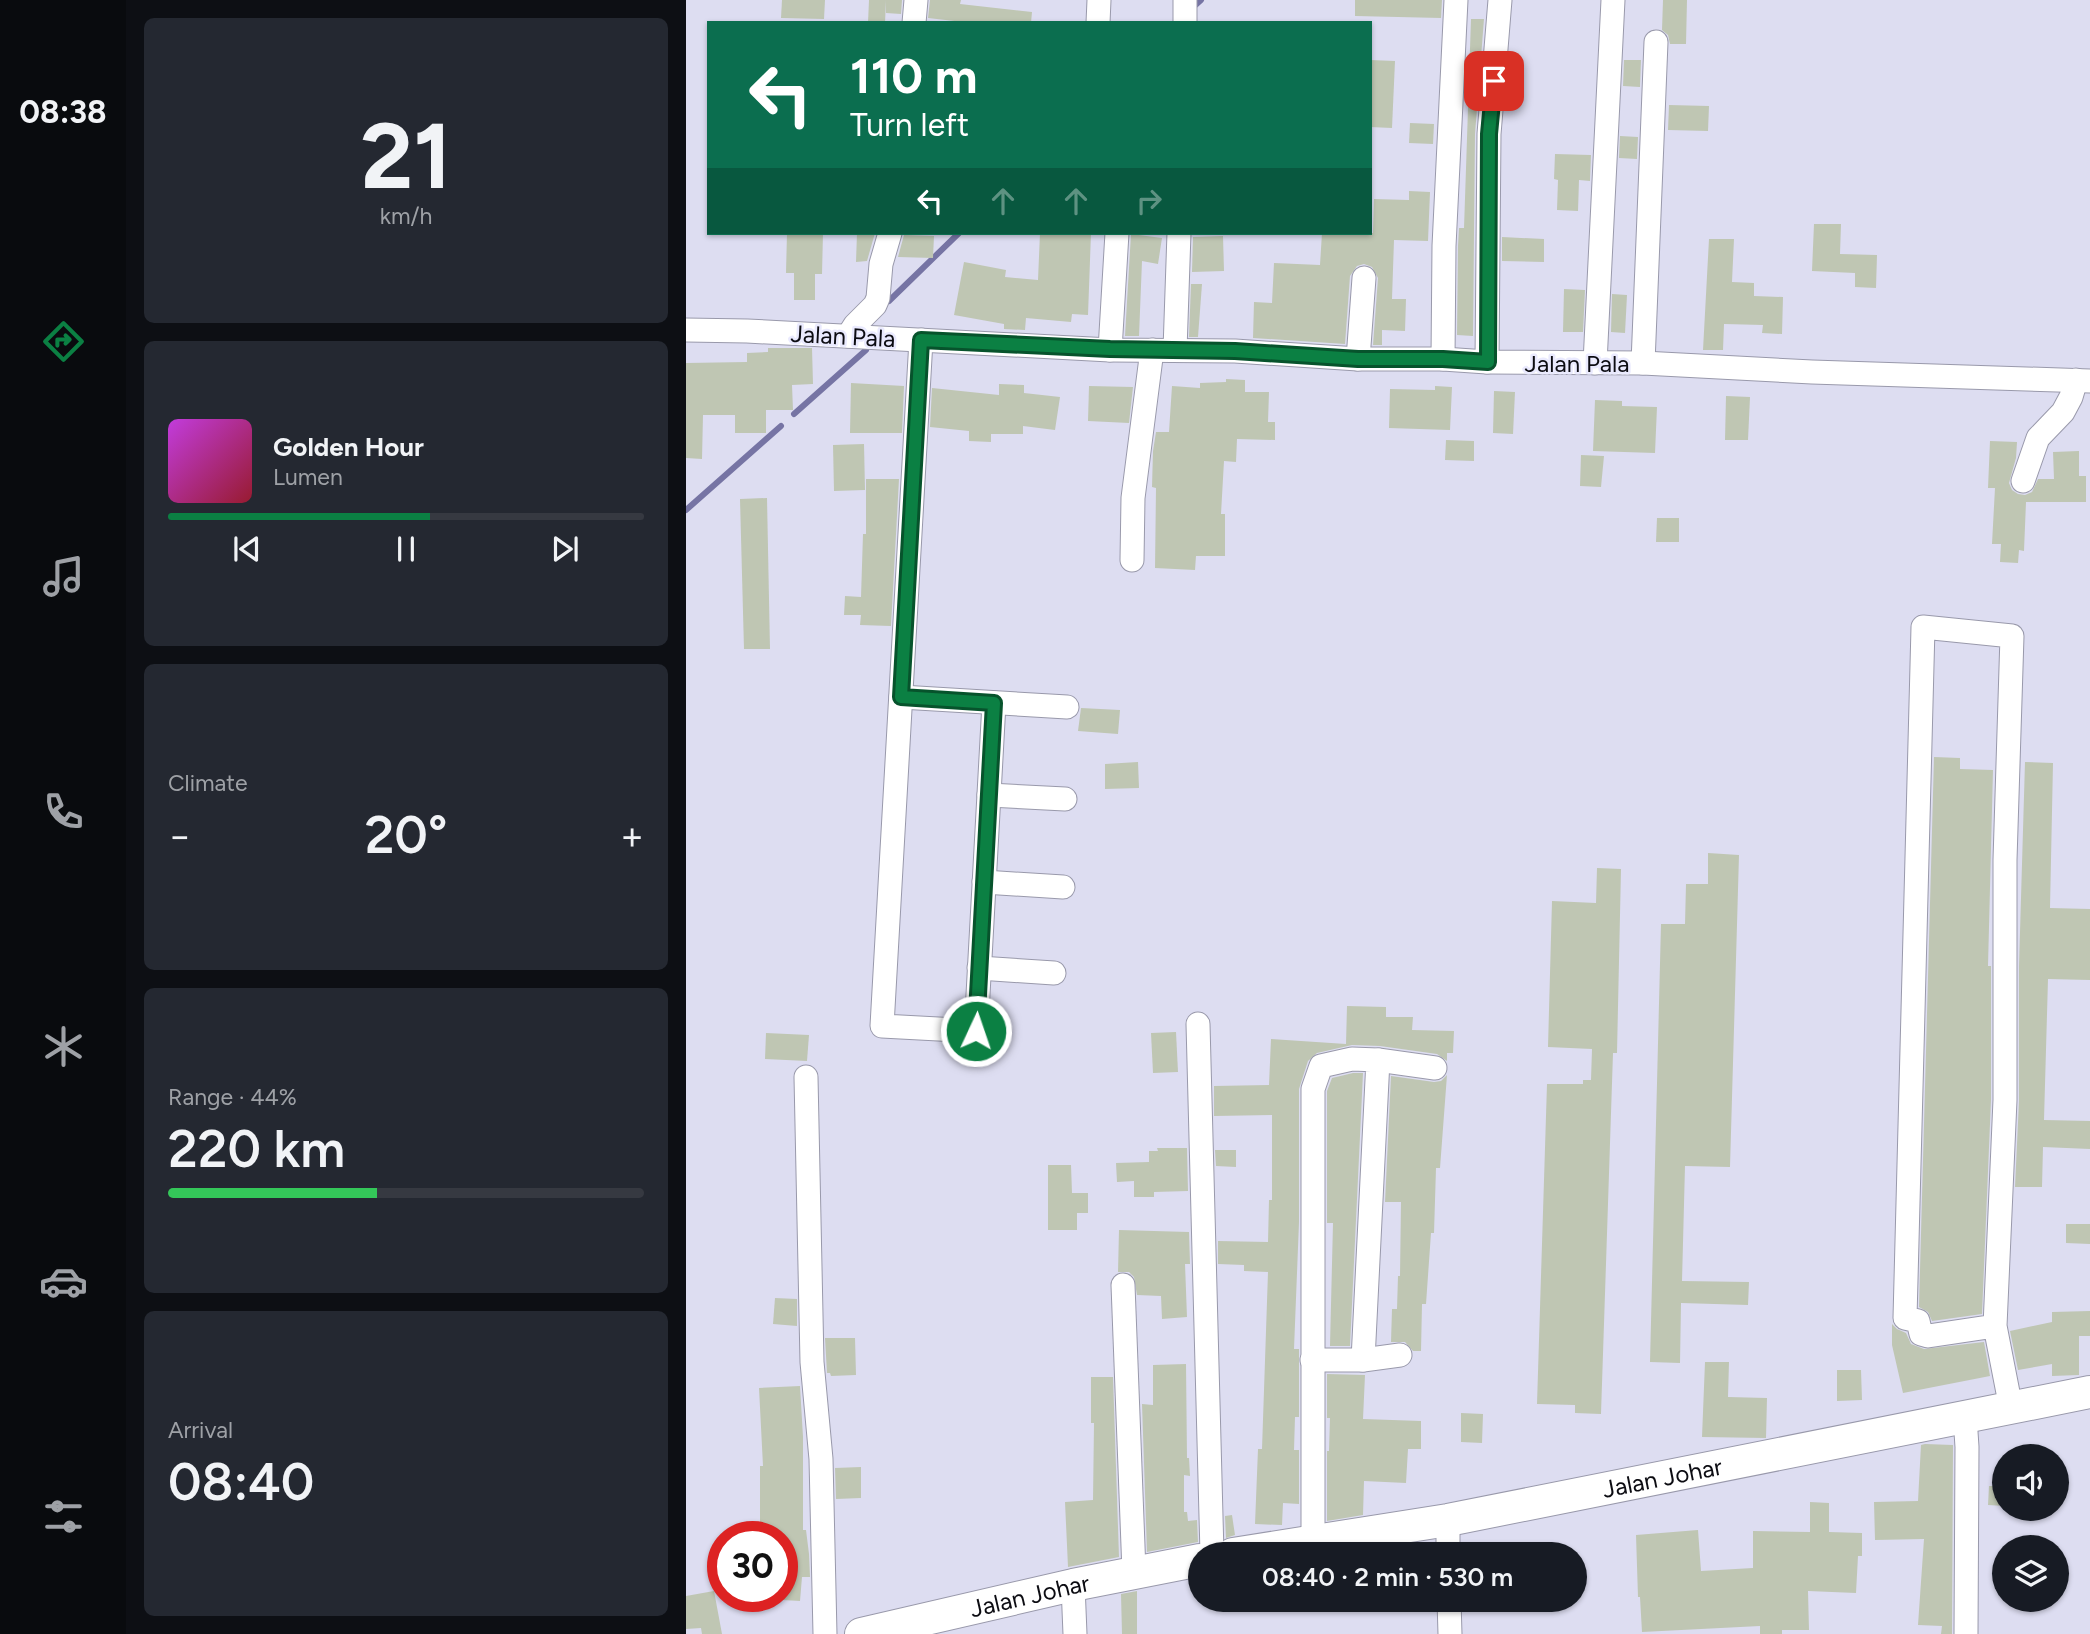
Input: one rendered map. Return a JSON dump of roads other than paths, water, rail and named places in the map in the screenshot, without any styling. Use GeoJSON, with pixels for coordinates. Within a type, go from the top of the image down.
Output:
{"type":"FeatureCollection","features":[{"type":"Feature","properties":{"kind":"street"},"geometry":{"type":"LineString","coordinates":[[914,21],[916,0]]}},
{"type":"Feature","properties":{"kind":"street"},"geometry":{"type":"LineString","coordinates":[[1098,21],[1099,0]]}},
{"type":"Feature","properties":{"kind":"street"},"geometry":{"type":"LineString","coordinates":[[1185,0],[1185,21]]}},
{"type":"Feature","properties":{"kind":"street"},"geometry":{"type":"LineString","coordinates":[[1443,359],[1444,246],[1456,0]]}},
{"type":"Feature","properties":{"kind":"street"},"geometry":{"type":"LineString","coordinates":[[1488,362],[1489,134],[1500,0]]}},
{"type":"Feature","properties":{"kind":"street"},"geometry":{"type":"LineString","coordinates":[[1595,363],[1613,0]]}},
{"type":"Feature","properties":{"kind":"street"},"geometry":{"type":"LineString","coordinates":[[1643,363],[1656,42]]}},
{"type":"Feature","properties":{"kind":"street"},"geometry":{"type":"LineString","coordinates":[[848,336],[878,298],[881,264],[889,235]]}},
{"type":"Feature","properties":{"kind":"street"},"geometry":{"type":"LineString","coordinates":[[1110,349],[1117,235]]}},
{"type":"Feature","properties":{"kind":"street"},"geometry":{"type":"LineString","coordinates":[[1175,351],[1179,235]]}},
{"type":"Feature","properties":{"kind":"street"},"geometry":{"type":"LineString","coordinates":[[1358,359],[1364,278]]}},
{"type":"Feature","properties":{"kind":"street","name":"Jalan Pala"},"geometry":{"type":"LineString","coordinates":[[686,330],[1110,349],[1235,351],[1358,359],[1643,363],[2083,381]]}},
{"type":"Feature","properties":{"kind":"street"},"geometry":{"type":"LineString","coordinates":[[921,340],[882,1027],[976,1031],[994,703]]}},
{"type":"Feature","properties":{"kind":"street"},"geometry":{"type":"LineString","coordinates":[[1132,560],[1133,498],[1152,350]]}},
{"type":"Feature","properties":{"kind":"street"},"geometry":{"type":"LineString","coordinates":[[2023,481],[2038,438],[2063,412],[2083,381]]}},
{"type":"Feature","properties":{"kind":"street"},"geometry":{"type":"LineString","coordinates":[[1996,1326],[1928,1336],[1922,1334],[1918,1321],[1905,1318],[1923,627],[2012,636],[2011,860],[1996,1326],[2011,1408]]}},
{"type":"Feature","properties":{"kind":"street"},"geometry":{"type":"LineString","coordinates":[[901,697],[1067,707]]}},
{"type":"Feature","properties":{"kind":"street"},"geometry":{"type":"LineString","coordinates":[[989,795],[1065,799]]}},
{"type":"Feature","properties":{"kind":"street"},"geometry":{"type":"LineString","coordinates":[[984,882],[1063,887]]}},
{"type":"Feature","properties":{"kind":"street"},"geometry":{"type":"LineString","coordinates":[[979,968],[1054,973]]}},
{"type":"Feature","properties":{"kind":"street"},"geometry":{"type":"LineString","coordinates":[[1198,1024],[1212,1542]]}},
{"type":"Feature","properties":{"kind":"street"},"geometry":{"type":"LineString","coordinates":[[1313,1541],[1313,1089],[1318,1071],[1325,1063],[1353,1059],[1378,1060],[1435,1068]]}},
{"type":"Feature","properties":{"kind":"street"},"geometry":{"type":"LineString","coordinates":[[1363,1360],[1378,1060]]}},
{"type":"Feature","properties":{"kind":"street"},"geometry":{"type":"LineString","coordinates":[[806,1077],[812,1362],[821,1459],[825,1634]]}},
{"type":"Feature","properties":{"kind":"street"},"geometry":{"type":"LineString","coordinates":[[1123,1285],[1134,1572]]}},
{"type":"Feature","properties":{"kind":"street"},"geometry":{"type":"LineString","coordinates":[[1312,1360],[1363,1360],[1399,1355]]}},
{"type":"Feature","properties":{"kind":"street","name":"Jalan Johar"},"geometry":{"type":"LineString","coordinates":[[1307,1542],[1448,1520],[2090,1392]]}},
{"type":"Feature","properties":{"kind":"street"},"geometry":{"type":"LineString","coordinates":[[1965,1418],[1966,1634]]}},
{"type":"Feature","properties":{"kind":"street"},"geometry":{"type":"LineString","coordinates":[[1448,1520],[1448,1542]]}},
{"type":"Feature","properties":{"kind":"street","name":"Jalan Johar"},"geometry":{"type":"LineString","coordinates":[[872,1633],[1134,1572],[1188,1562]]}},
{"type":"Feature","properties":{"kind":"street"},"geometry":{"type":"LineString","coordinates":[[1073,1586],[1075,1634]]}},
{"type":"Feature","properties":{"kind":"street"},"geometry":{"type":"LineString","coordinates":[[1449,1612],[1450,1634]]}},
{"type":"Feature","properties":{"kind":"waterway"},"geometry":{"type":"LineString","coordinates":[[1191,9],[1201,0]]}},
{"type":"Feature","properties":{"kind":"waterway"},"geometry":{"type":"LineString","coordinates":[[889,301],[957,235]]}},
{"type":"Feature","properties":{"kind":"waterway"},"geometry":{"type":"LineString","coordinates":[[794,414],[866,350]]}},
{"type":"Feature","properties":{"kind":"waterway"},"geometry":{"type":"LineString","coordinates":[[686,510],[781,426]]}}]}
